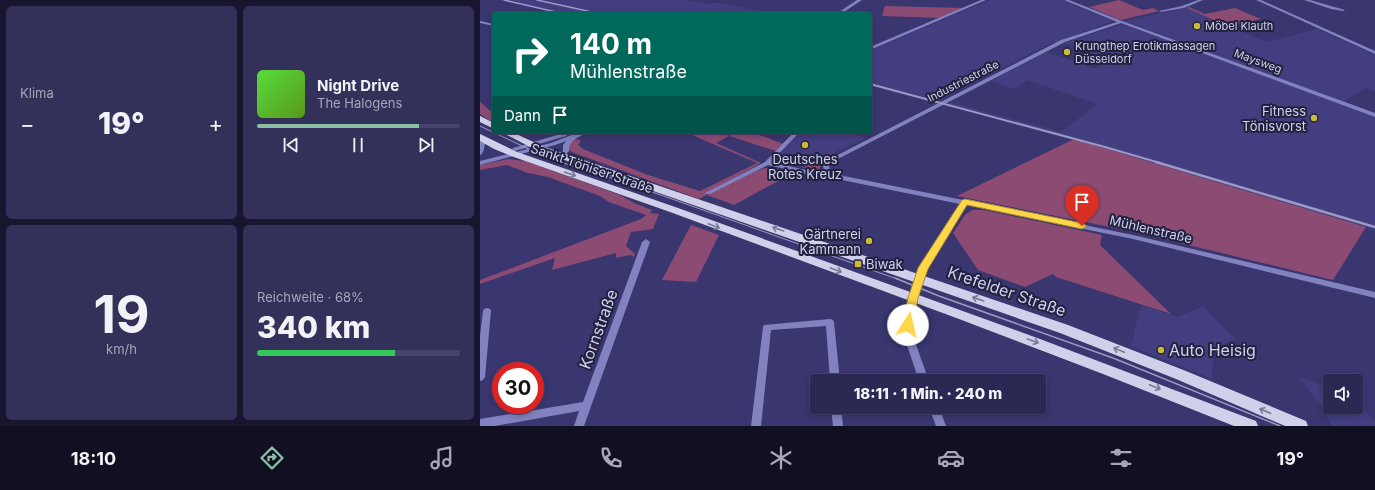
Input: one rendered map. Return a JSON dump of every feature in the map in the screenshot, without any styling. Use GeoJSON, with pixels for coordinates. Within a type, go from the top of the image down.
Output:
{"type":"FeatureCollection","features":[{"type":"Feature","properties":{"kind":"main road"},"geometry":{"type":"LineString","coordinates":[[480,118],[492,126]]}},
{"type":"Feature","properties":{"kind":"main road","name":"Sankt Töniser Straße"},"geometry":{"type":"LineString","coordinates":[[509,134],[536,146],[695,201]]}},
{"type":"Feature","properties":{"kind":"main road","name":"Sankt Töniser Straße"},"geometry":{"type":"LineString","coordinates":[[482,138],[511,153],[677,211],[913,298]]}},
{"type":"Feature","properties":{"kind":"main road","name":"Krefelder Straße"},"geometry":{"type":"LineString","coordinates":[[695,201],[1099,342],[1301,426]]}},
{"type":"Feature","properties":{"kind":"main road"},"geometry":{"type":"LineString","coordinates":[[913,298],[1073,356],[1251,426]]}},
{"type":"Feature","properties":{"kind":"street"},"geometry":{"type":"LineString","coordinates":[[841,12],[860,0]]}},
{"type":"Feature","properties":{"kind":"street"},"geometry":{"type":"LineString","coordinates":[[872,48],[984,0]]}},
{"type":"Feature","properties":{"kind":"street","name":"Maysweg"},"geometry":{"type":"LineString","coordinates":[[1066,0],[1121,22],[1375,115]]}},
{"type":"Feature","properties":{"kind":"street"},"geometry":{"type":"LineString","coordinates":[[1161,11],[1183,7],[1201,0]]}},
{"type":"Feature","properties":{"kind":"street"},"geometry":{"type":"LineString","coordinates":[[1258,0],[1375,53]]}},
{"type":"Feature","properties":{"kind":"street"},"geometry":{"type":"LineString","coordinates":[[1306,0],[1343,10]]}},
{"type":"Feature","properties":{"kind":"street"},"geometry":{"type":"LineString","coordinates":[[480,22],[492,25]]}},
{"type":"Feature","properties":{"kind":"street","name":"Industriestraße"},"geometry":{"type":"LineString","coordinates":[[827,172],[826,165],[830,161],[947,100],[1063,41],[1121,22]]}},
{"type":"Feature","properties":{"kind":"street"},"geometry":{"type":"LineString","coordinates":[[480,163],[574,134]]}},
{"type":"Feature","properties":{"kind":"street"},"geometry":{"type":"LineString","coordinates":[[562,155],[566,151],[566,146],[574,134]]}},
{"type":"Feature","properties":{"kind":"street"},"geometry":{"type":"LineString","coordinates":[[708,194],[767,163],[795,134]]}},
{"type":"Feature","properties":{"kind":"street"},"geometry":{"type":"LineString","coordinates":[[480,153],[482,148],[482,138]]}},
{"type":"Feature","properties":{"kind":"street"},"geometry":{"type":"LineString","coordinates":[[480,159],[511,153]]}},
{"type":"Feature","properties":{"kind":"street"},"geometry":{"type":"LineString","coordinates":[[767,163],[820,175],[827,172]]}},
{"type":"Feature","properties":{"kind":"street","name":"Mühlenstraße"},"geometry":{"type":"LineString","coordinates":[[827,172],[837,177],[1133,237],[1375,295]]}},
{"type":"Feature","properties":{"kind":"street"},"geometry":{"type":"LineString","coordinates":[[921,374],[911,348],[908,325],[913,298],[923,268],[965,202]]}},
{"type":"Feature","properties":{"kind":"street","name":"Kornstraße"},"geometry":{"type":"LineString","coordinates":[[578,426],[646,242]]}},
{"type":"Feature","properties":{"kind":"street"},"geometry":{"type":"LineString","coordinates":[[480,378],[487,311]]}},
{"type":"Feature","properties":{"kind":"street"},"geometry":{"type":"LineString","coordinates":[[756,426],[767,327],[830,322],[834,374]]}},
{"type":"Feature","properties":{"kind":"street"},"geometry":{"type":"LineString","coordinates":[[480,424],[586,406]]}},
{"type":"Feature","properties":{"kind":"street"},"geometry":{"type":"LineString","coordinates":[[837,414],[838,426]]}},
{"type":"Feature","properties":{"kind":"street"},"geometry":{"type":"LineString","coordinates":[[937,414],[941,426]]}},
{"type":"Feature","properties":{"kind":"shaded area"},"geometry":{"type":"Polygon","coordinates":[[[498,0],[685,0],[707,4],[718,3],[765,12],[550,12],[498,0]]]}},
{"type":"Feature","properties":{"kind":"shaded area"},"geometry":{"type":"Polygon","coordinates":[[[989,0],[1061,0],[1112,21],[1043,47],[935,103],[872,87],[872,50],[989,0]]]}},
{"type":"Feature","properties":{"kind":"shaded area"},"geometry":{"type":"Polygon","coordinates":[[[1119,0],[1143,10],[1153,8],[1159,11],[1121,20],[1089,7],[1119,0]]]}},
{"type":"Feature","properties":{"kind":"shaded area"},"geometry":{"type":"Polygon","coordinates":[[[885,6],[963,8],[940,18],[882,16],[883,12],[885,12],[883,11],[885,6]]]}},
{"type":"Feature","properties":{"kind":"shaded area"},"geometry":{"type":"Polygon","coordinates":[[[1189,7],[1205,14],[1235,8],[1261,19],[1229,27],[1187,8],[1189,7]]]}},
{"type":"Feature","properties":{"kind":"shaded area"},"geometry":{"type":"Polygon","coordinates":[[[1187,8],[1266,42],[1317,29],[1375,55],[1375,91],[1365,88],[1344,102],[1124,21],[1187,8]]]}},
{"type":"Feature","properties":{"kind":"shaded area"},"geometry":{"type":"Polygon","coordinates":[[[1123,24],[1375,117],[1375,230],[1133,157],[946,105],[950,102],[1061,132],[1098,104],[1027,80],[1015,89],[991,81],[1046,52],[1095,68],[1115,60],[1064,43],[1123,24]]]}},
{"type":"Feature","properties":{"kind":"shaded area"},"geometry":{"type":"Polygon","coordinates":[[[480,102],[492,112],[492,122],[480,114],[480,102]]]}},
{"type":"Feature","properties":{"kind":"shaded area"},"geometry":{"type":"Polygon","coordinates":[[[690,134],[723,134],[729,136],[716,143],[761,163],[706,193],[707,195],[699,199],[572,152],[568,149],[570,143],[574,139],[581,140],[578,145],[583,149],[648,175],[700,191],[757,163],[690,134]]]}},
{"type":"Feature","properties":{"kind":"shaded area"},"geometry":{"type":"Polygon","coordinates":[[[733,134],[756,134],[763,136],[783,144],[776,151],[729,136],[733,134]]]}},
{"type":"Feature","properties":{"kind":"shaded area"},"geometry":{"type":"Polygon","coordinates":[[[800,134],[852,134],[867,138],[810,162],[804,168],[773,161],[800,134]]]}},
{"type":"Feature","properties":{"kind":"shaded area"},"geometry":{"type":"Polygon","coordinates":[[[1074,139],[1366,227],[1333,280],[1135,232],[957,196],[1074,139]]]}},
{"type":"Feature","properties":{"kind":"shaded area"},"geometry":{"type":"Polygon","coordinates":[[[842,149],[824,160],[820,167],[820,171],[804,168],[810,162],[842,149]]]}},
{"type":"Feature","properties":{"kind":"shaded area"},"geometry":{"type":"Polygon","coordinates":[[[508,159],[525,161],[620,195],[634,203],[652,210],[650,213],[659,214],[653,229],[631,232],[626,246],[635,254],[633,257],[631,255],[616,258],[616,253],[552,270],[555,258],[480,284],[480,280],[641,219],[646,215],[609,202],[600,196],[548,177],[528,173],[507,165],[480,170],[480,165],[508,159]]]}},
{"type":"Feature","properties":{"kind":"shaded area"},"geometry":{"type":"Polygon","coordinates":[[[765,168],[795,172],[734,205],[707,195],[753,172],[765,168]]]}},
{"type":"Feature","properties":{"kind":"shaded area"},"geometry":{"type":"Polygon","coordinates":[[[972,210],[984,210],[1102,235],[1100,245],[1171,314],[1056,277],[1053,274],[1025,287],[978,270],[953,233],[965,215],[972,210]]]}},
{"type":"Feature","properties":{"kind":"shaded area"},"geometry":{"type":"Polygon","coordinates":[[[691,225],[719,235],[696,282],[662,280],[691,225]]]}},
{"type":"Feature","properties":{"kind":"shaded area"},"geometry":{"type":"Polygon","coordinates":[[[1141,305],[1178,317],[1203,306],[1236,340],[1214,347],[1212,379],[1131,346],[1141,305]]]}},
{"type":"Feature","properties":{"kind":"shaded area"},"geometry":{"type":"Polygon","coordinates":[[[1298,377],[1323,386],[1323,408],[1298,377]]]}},
{"type":"Feature","properties":{"kind":"shaded area"},"geometry":{"type":"Polygon","coordinates":[[[1363,408],[1375,422],[1375,426],[1331,426],[1327,414],[1363,414],[1363,408]]]}},
{"type":"Feature","properties":{"kind":"tram line"},"geometry":{"type":"LineString","coordinates":[[480,126],[492,132]]}},
{"type":"Feature","properties":{"kind":"tram line"},"geometry":{"type":"LineString","coordinates":[[497,134],[550,159],[627,183],[897,279]]}},
{"type":"Feature","properties":{"kind":"tram line"},"geometry":{"type":"LineString","coordinates":[[895,278],[939,296],[1113,358],[1280,426]]}},
{"type":"Feature","properties":{"kind":"railway"},"geometry":{"type":"LineString","coordinates":[[504,0],[556,12]]}},
{"type":"Feature","properties":{"kind":"railway"},"geometry":{"type":"LineString","coordinates":[[537,0],[592,12]]}},
{"type":"Feature","properties":{"kind":"railway"},"geometry":{"type":"LineString","coordinates":[[872,85],[1160,163]]}},
{"type":"Feature","properties":{"kind":"railway"},"geometry":{"type":"LineString","coordinates":[[1156,162],[1375,227]]}},
{"type":"Feature","properties":{"kind":"place","name":"Möbel Klauth"},"geometry":{"type":"Point","coordinates":[1197,26]}},
{"type":"Feature","properties":{"kind":"place","name":"Krungthep Erotikmassagen Düsseldorf"},"geometry":{"type":"Point","coordinates":[1067,52]}},
{"type":"Feature","properties":{"kind":"place","name":"Fitness Tönisvorst"},"geometry":{"type":"Point","coordinates":[1314,118]}},
{"type":"Feature","properties":{"kind":"place","name":"Deutsches Rotes Kreuz"},"geometry":{"type":"Point","coordinates":[805,145]}},
{"type":"Feature","properties":{"kind":"place","name":"Gärtnerei Kammann"},"geometry":{"type":"Point","coordinates":[869,241]}},
{"type":"Feature","properties":{"kind":"place","name":"Biwak"},"geometry":{"type":"Point","coordinates":[858,264]}},
{"type":"Feature","properties":{"kind":"place","name":"Auto Heisig"},"geometry":{"type":"Point","coordinates":[1161,350]}},
{"type":"Feature","properties":{"kind":"route"},"geometry":{"type":"LineString","coordinates":[[908,325],[908,316],[923,268],[965,202],[1082,226]]}}]}
